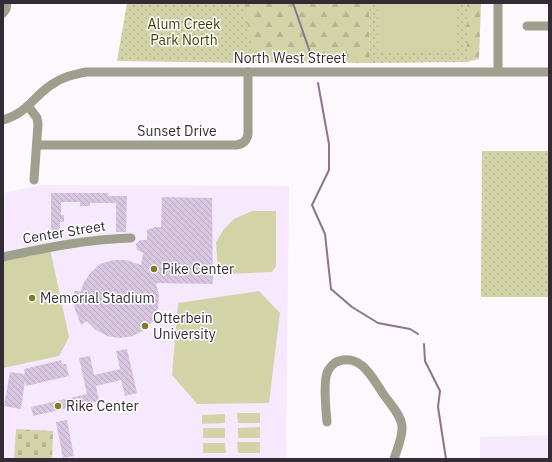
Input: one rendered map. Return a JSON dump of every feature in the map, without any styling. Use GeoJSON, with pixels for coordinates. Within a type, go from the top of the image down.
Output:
{"type":"FeatureCollection","features":[{"type":"Feature","properties":{"kind":"street"},"geometry":{"type":"LineString","coordinates":[[3,13],[6,9],[7,3]]}},
{"type":"Feature","properties":{"kind":"street"},"geometry":{"type":"LineString","coordinates":[[498,3],[498,72]]}},
{"type":"Feature","properties":{"kind":"street"},"geometry":{"type":"LineString","coordinates":[[527,26],[549,26]]}},
{"type":"Feature","properties":{"kind":"street","name":"North West Street"},"geometry":{"type":"LineString","coordinates":[[3,120],[15,116],[56,81],[69,75],[86,72],[549,72]]}},
{"type":"Feature","properties":{"kind":"street","name":"Sunset Drive"},"geometry":{"type":"LineString","coordinates":[[37,145],[242,144],[246,140],[248,134],[248,72]]}},
{"type":"Feature","properties":{"kind":"street"},"geometry":{"type":"LineString","coordinates":[[28,106],[37,118],[37,145],[34,180]]}},
{"type":"Feature","properties":{"kind":"street","name":"Center Street"},"geometry":{"type":"LineString","coordinates":[[3,258],[36,250],[106,238],[131,238]]}},
{"type":"Feature","properties":{"kind":"street"},"geometry":{"type":"LineString","coordinates":[[327,422],[327,374],[337,361],[348,359],[358,362],[370,375],[399,417],[402,426],[394,459]]}},
{"type":"Feature","properties":{"kind":"shaded area","name":"Otterbein University"},"geometry":{"type":"Polygon","coordinates":[[[42,185],[289,186],[286,459],[3,459],[3,193],[42,185]]]}},
{"type":"Feature","properties":{"kind":"shaded area"},"geometry":{"type":"Polygon","coordinates":[[[549,435],[549,459],[480,459],[480,437],[549,435]]]}},
{"type":"Feature","properties":{"kind":"green space","name":"Alum Creek Park North"},"geometry":{"type":"Polygon","coordinates":[[[127,3],[244,3],[254,63],[117,61],[127,3]]]}},
{"type":"Feature","properties":{"kind":"green space"},"geometry":{"type":"Polygon","coordinates":[[[243,3],[369,3],[370,63],[249,62],[243,3]]]}},
{"type":"Feature","properties":{"kind":"green space"},"geometry":{"type":"Polygon","coordinates":[[[369,3],[467,3],[467,62],[370,63],[369,3]]]}},
{"type":"Feature","properties":{"kind":"green space"},"geometry":{"type":"Polygon","coordinates":[[[378,3],[457,3],[457,50],[378,51],[378,3]]]}},
{"type":"Feature","properties":{"kind":"green space"},"geometry":{"type":"Polygon","coordinates":[[[467,3],[481,3],[479,59],[467,62],[467,3]]]}},
{"type":"Feature","properties":{"kind":"green space"},"geometry":{"type":"Polygon","coordinates":[[[482,151],[549,151],[549,297],[481,297],[482,151]]]}},
{"type":"Feature","properties":{"kind":"green space"},"geometry":{"type":"Polygon","coordinates":[[[252,211],[276,211],[276,266],[272,272],[225,274],[218,269],[216,242],[224,229],[234,219],[252,211]]]}},
{"type":"Feature","properties":{"kind":"green space","name":"Memorial Stadium"},"geometry":{"type":"Polygon","coordinates":[[[50,249],[69,337],[59,356],[3,368],[3,259],[50,249]]]}},
{"type":"Feature","properties":{"kind":"green space"},"geometry":{"type":"Polygon","coordinates":[[[259,291],[280,313],[269,403],[197,404],[172,375],[178,303],[259,291]]]}},
{"type":"Feature","properties":{"kind":"green space"},"geometry":{"type":"Polygon","coordinates":[[[237,413],[260,413],[260,423],[238,423],[237,413]]]}},
{"type":"Feature","properties":{"kind":"green space"},"geometry":{"type":"Polygon","coordinates":[[[225,414],[225,423],[202,424],[202,415],[225,414]]]}},
{"type":"Feature","properties":{"kind":"green space"},"geometry":{"type":"Polygon","coordinates":[[[260,427],[260,438],[238,438],[238,428],[260,427]]]}},
{"type":"Feature","properties":{"kind":"green space"},"geometry":{"type":"Polygon","coordinates":[[[203,428],[225,428],[225,438],[203,438],[203,428]]]}},
{"type":"Feature","properties":{"kind":"green space"},"geometry":{"type":"Polygon","coordinates":[[[16,429],[53,431],[52,459],[14,459],[16,429]]]}},
{"type":"Feature","properties":{"kind":"green space"},"geometry":{"type":"Polygon","coordinates":[[[237,442],[260,442],[260,453],[238,453],[237,442]]]}},
{"type":"Feature","properties":{"kind":"green space"},"geometry":{"type":"Polygon","coordinates":[[[203,443],[225,443],[226,453],[203,453],[203,443]]]}},
{"type":"Feature","properties":{"kind":"building"},"geometry":{"type":"Polygon","coordinates":[[[51,193],[108,193],[108,196],[127,196],[126,232],[116,232],[116,203],[90,203],[90,206],[80,206],[80,202],[61,202],[61,215],[64,215],[64,222],[60,222],[60,234],[51,234],[51,193]]]}},
{"type":"Feature","properties":{"kind":"building","name":"Pike Center"},"geometry":{"type":"Polygon","coordinates":[[[162,197],[212,198],[213,284],[156,283],[159,295],[158,309],[153,321],[144,330],[133,336],[120,338],[107,336],[96,330],[87,321],[81,325],[74,306],[74,291],[81,291],[83,284],[90,273],[100,264],[113,260],[126,260],[141,265],[143,253],[137,250],[136,244],[140,240],[147,240],[147,230],[155,227],[161,227],[162,197]]]}},
{"type":"Feature","properties":{"kind":"building"},"geometry":{"type":"Polygon","coordinates":[[[127,349],[137,393],[125,396],[121,380],[96,386],[99,401],[33,416],[31,407],[87,394],[79,358],[90,356],[94,375],[120,369],[116,351],[127,349]]]}},
{"type":"Feature","properties":{"kind":"building"},"geometry":{"type":"Polygon","coordinates":[[[61,360],[62,364],[66,364],[69,376],[26,386],[25,381],[21,409],[4,406],[10,372],[25,374],[24,369],[61,360]]]}},
{"type":"Feature","properties":{"kind":"building"},"geometry":{"type":"Polygon","coordinates":[[[67,420],[74,456],[63,458],[56,422],[67,420]]]}},
{"type":"Feature","properties":{"kind":"waterway"},"geometry":{"type":"LineString","coordinates":[[293,3],[312,58]]}},
{"type":"Feature","properties":{"kind":"waterway"},"geometry":{"type":"LineString","coordinates":[[318,83],[329,144],[329,170],[312,205],[325,234],[331,289],[352,307],[378,323],[410,329],[418,334]]}},
{"type":"Feature","properties":{"kind":"waterway"},"geometry":{"type":"LineString","coordinates":[[424,344],[425,361],[440,391],[438,407],[446,459]]}},
{"type":"Feature","properties":{"kind":"place","name":"Pike Center"},"geometry":{"type":"Point","coordinates":[154,269]}},
{"type":"Feature","properties":{"kind":"place","name":"Memorial Stadium"},"geometry":{"type":"Point","coordinates":[32,298]}},
{"type":"Feature","properties":{"kind":"place","name":"Otterbein University"},"geometry":{"type":"Point","coordinates":[145,326]}},
{"type":"Feature","properties":{"kind":"place","name":"Rike Center"},"geometry":{"type":"Point","coordinates":[58,406]}}]}
